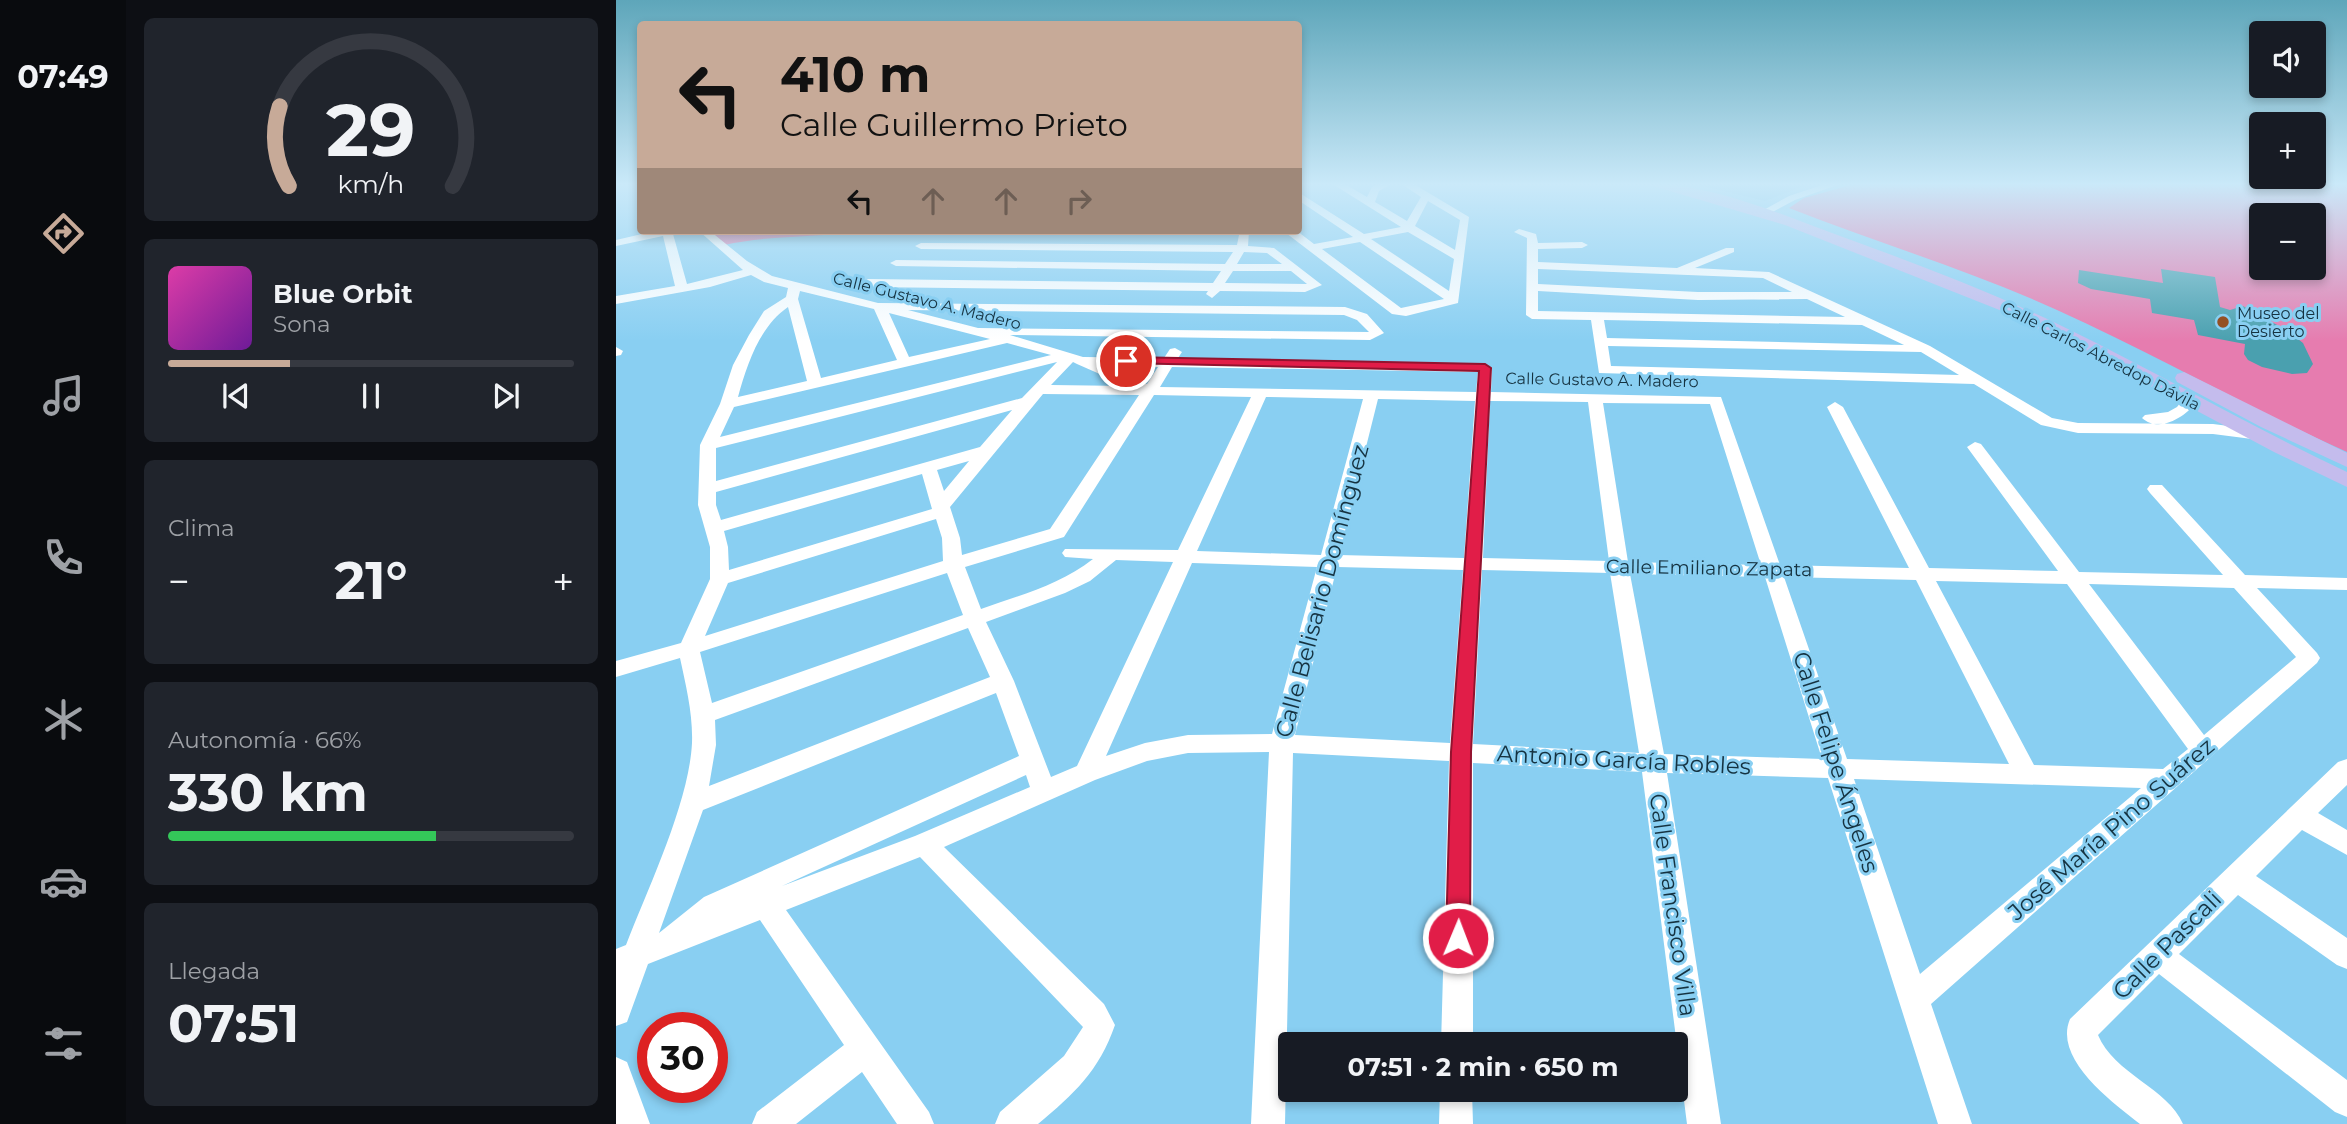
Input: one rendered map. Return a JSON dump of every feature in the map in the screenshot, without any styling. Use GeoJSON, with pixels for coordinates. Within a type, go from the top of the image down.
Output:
{"type":"FeatureCollection","features":[{"type":"Feature","properties":{"kind":"main road","name":"Calle Carlos Abredop Dávila"},"geometry":{"type":"LineString","coordinates":[[1832,235],[2014,310],[2087,344],[2252,434],[2347,480]]}},
{"type":"Feature","properties":{"kind":"main road","name":"Calle Carlos Abredop Dávila"},"geometry":{"type":"LineString","coordinates":[[1844,235],[1973,280],[2067,320],[2347,461]]}},
{"type":"Feature","properties":{"kind":"street"},"geometry":{"type":"LineString","coordinates":[[616,243],[649,235]]}},
{"type":"Feature","properties":{"kind":"street"},"geometry":{"type":"LineString","coordinates":[[669,235],[682,288]]}},
{"type":"Feature","properties":{"kind":"street","name":"Calle Gustavo A. Madero"},"geometry":{"type":"LineString","coordinates":[[710,235],[751,271],[793,292],[848,298],[1045,348],[1151,391]]}},
{"type":"Feature","properties":{"kind":"street"},"geometry":{"type":"LineString","coordinates":[[848,298],[935,235]]}},
{"type":"Feature","properties":{"kind":"street"},"geometry":{"type":"LineString","coordinates":[[941,322],[1040,235]]}},
{"type":"Feature","properties":{"kind":"street"},"geometry":{"type":"LineString","coordinates":[[1045,348],[1144,235]]}},
{"type":"Feature","properties":{"kind":"street"},"geometry":{"type":"LineString","coordinates":[[616,669],[689,649],[953,562],[1057,533],[1241,249],[1245,235]]}},
{"type":"Feature","properties":{"kind":"street"},"geometry":{"type":"LineString","coordinates":[[1296,235],[1402,313],[1454,300]]}},
{"type":"Feature","properties":{"kind":"street"},"geometry":{"type":"LineString","coordinates":[[1359,235],[1454,300]]}},
{"type":"Feature","properties":{"kind":"street"},"geometry":{"type":"LineString","coordinates":[[1311,248],[1376,235]]}},
{"type":"Feature","properties":{"kind":"street"},"geometry":{"type":"LineString","coordinates":[[1420,235],[1460,258]]}},
{"type":"Feature","properties":{"kind":"street"},"geometry":{"type":"LineString","coordinates":[[1454,300],[1463,235]]}},
{"type":"Feature","properties":{"kind":"street"},"geometry":{"type":"LineString","coordinates":[[1530,235],[1533,287],[1531,315],[1870,321]]}},
{"type":"Feature","properties":{"kind":"street"},"geometry":{"type":"LineString","coordinates":[[1532,246],[1582,245]]}},
{"type":"Feature","properties":{"kind":"street"},"geometry":{"type":"LineString","coordinates":[[868,283],[1316,286],[1270,250],[1264,249],[920,246]]}},
{"type":"Feature","properties":{"kind":"street"},"geometry":{"type":"LineString","coordinates":[[1677,272],[1730,250]]}},
{"type":"Feature","properties":{"kind":"street"},"geometry":{"type":"LineString","coordinates":[[896,263],[1293,268]]}},
{"type":"Feature","properties":{"kind":"street"},"geometry":{"type":"LineString","coordinates":[[1532,265],[1758,274],[1870,321],[1925,349],[2021,406],[2056,417],[2114,422],[2170,418],[2183,413],[2190,400]]}},
{"type":"Feature","properties":{"kind":"street"},"geometry":{"type":"LineString","coordinates":[[616,300],[682,288],[751,271]]}},
{"type":"Feature","properties":{"kind":"street"},"geometry":{"type":"LineString","coordinates":[[1533,287],[1616,289],[1698,296],[1813,296]]}},
{"type":"Feature","properties":{"kind":"street"},"geometry":{"type":"LineString","coordinates":[[616,1011],[640,954],[693,803],[704,745],[703,715],[689,649],[720,579],[719,547],[709,518],[706,489],[708,445],[727,404],[740,365],[762,324],[793,292],[815,384]]}},
{"type":"Feature","properties":{"kind":"street"},"geometry":{"type":"LineString","coordinates":[[905,363],[880,306],[1323,311],[1356,314],[1371,323],[1377,333],[1370,336],[1314,337],[980,331]]}},
{"type":"Feature","properties":{"kind":"street"},"geometry":{"type":"LineString","coordinates":[[1292,394],[1323,311]]}},
{"type":"Feature","properties":{"kind":"street"},"geometry":{"type":"LineString","coordinates":[[1597,316],[1604,370],[1976,380]]}},
{"type":"Feature","properties":{"kind":"street"},"geometry":{"type":"LineString","coordinates":[[727,404],[1007,339]]}},
{"type":"Feature","properties":{"kind":"street"},"geometry":{"type":"LineString","coordinates":[[1600,342],[1925,349]]}},
{"type":"Feature","properties":{"kind":"street"},"geometry":{"type":"LineString","coordinates":[[708,445],[1072,358],[1485,368],[1475,563],[1461,752],[1457,1032]]}},
{"type":"Feature","properties":{"kind":"street"},"geometry":{"type":"LineString","coordinates":[[720,579],[943,508],[1032,395],[1072,358]]}},
{"type":"Feature","properties":{"kind":"street","name":"Calle Gustavo A. Madero"},"geometry":{"type":"LineString","coordinates":[[1032,395],[1151,391],[1716,400]]}},
{"type":"Feature","properties":{"kind":"street"},"geometry":{"type":"LineString","coordinates":[[1086,773],[1260,393]]}},
{"type":"Feature","properties":{"kind":"street","name":"Calle Belisario Domínguez"},"geometry":{"type":"LineString","coordinates":[[1268,1124],[1281,743],[1372,394]]}},
{"type":"Feature","properties":{"kind":"street"},"geometry":{"type":"LineString","coordinates":[[706,489],[1032,395]]}},
{"type":"Feature","properties":{"kind":"street","name":"Calle Francisco Villa"},"geometry":{"type":"LineString","coordinates":[[1595,397],[1619,566],[1653,763],[1704,1124]]}},
{"type":"Feature","properties":{"kind":"street","name":"Calle Felipe Ángeles"},"geometry":{"type":"LineString","coordinates":[[1716,400],[1955,1124]]}},
{"type":"Feature","properties":{"kind":"street"},"geometry":{"type":"LineString","coordinates":[[1835,407],[1924,573],[2026,773]]}},
{"type":"Feature","properties":{"kind":"street"},"geometry":{"type":"LineString","coordinates":[[2178,415],[2202,429]]}},
{"type":"Feature","properties":{"kind":"street"},"geometry":{"type":"LineString","coordinates":[[2114,422],[2139,429],[2202,429],[2252,434]]}},
{"type":"Feature","properties":{"kind":"street"},"geometry":{"type":"LineString","coordinates":[[1975,447],[2202,750]]}},
{"type":"Feature","properties":{"kind":"street"},"geometry":{"type":"LineString","coordinates":[[713,528],[986,451]]}},
{"type":"Feature","properties":{"kind":"street"},"geometry":{"type":"LineString","coordinates":[[928,468],[951,538],[953,562],[974,618],[1003,681],[1044,791]]}},
{"type":"Feature","properties":{"kind":"street"},"geometry":{"type":"LineString","coordinates":[[2156,489],[2239,581]]}},
{"type":"Feature","properties":{"kind":"street","name":"Calle Emiliano Zapata"},"geometry":{"type":"LineString","coordinates":[[1072,553],[2347,584]]}},
{"type":"Feature","properties":{"kind":"street"},"geometry":{"type":"LineString","coordinates":[[703,715],[1071,583],[1111,555]]}},
{"type":"Feature","properties":{"kind":"street","name":"José María Pino Suárez"},"geometry":{"type":"LineString","coordinates":[[1914,999],[2309,658],[2239,581]]}},
{"type":"Feature","properties":{"kind":"street"},"geometry":{"type":"LineString","coordinates":[[693,803],[1003,681]]}},
{"type":"Feature","properties":{"kind":"street","name":"Antonio García Robles"},"geometry":{"type":"LineString","coordinates":[[640,954],[924,844],[1086,773],[1167,747],[1281,743],[1653,763],[2167,779]]}},
{"type":"Feature","properties":{"kind":"street"},"geometry":{"type":"LineString","coordinates":[[640,954],[696,918],[754,886],[1034,760]]}},
{"type":"Feature","properties":{"kind":"street","name":"Calle Pascali"},"geometry":{"type":"LineString","coordinates":[[2166,1124],[2092,1059],[2081,1037],[2081,1030],[2347,769]]}},
{"type":"Feature","properties":{"kind":"street"},"geometry":{"type":"LineString","coordinates":[[2301,816],[2347,844]]}},
{"type":"Feature","properties":{"kind":"street"},"geometry":{"type":"LineString","coordinates":[[924,844],[1093,1015],[1099,1025],[1090,1050],[1076,1066],[1012,1124]]}},
{"type":"Feature","properties":{"kind":"street"},"geometry":{"type":"LineString","coordinates":[[2236,877],[2347,955]]}},
{"type":"Feature","properties":{"kind":"street"},"geometry":{"type":"LineString","coordinates":[[766,905],[917,1124]]}},
{"type":"Feature","properties":{"kind":"street"},"geometry":{"type":"LineString","coordinates":[[2156,954],[2347,1100]]}},
{"type":"Feature","properties":{"kind":"street"},"geometry":{"type":"LineString","coordinates":[[769,1124],[864,1049]]}},
{"type":"Feature","properties":{"kind":"street"},"geometry":{"type":"LineString","coordinates":[[616,1073],[633,1124]]}},
{"type":"Feature","properties":{"kind":"street"},"geometry":{"type":"LineString","coordinates":[[1456,1124],[1457,1102]]}},
{"type":"Feature","properties":{"kind":"shaded area"},"geometry":{"type":"Polygon","coordinates":[[[709,235],[820,235],[758,240],[724,245],[709,235]]]}},
{"type":"Feature","properties":{"kind":"shaded area"},"geometry":{"type":"Polygon","coordinates":[[[1864,235],[2249,235],[2249,280],[2326,280],[2326,235],[2347,235],[2347,452],[2130,345],[1991,282],[1864,235]]]}},
{"type":"Feature","properties":{"kind":"building","name":"Museo del Desierto"},"geometry":{"type":"Polygon","coordinates":[[[2161,269],[2215,277],[2220,307],[2230,310],[2243,306],[2288,331],[2303,343],[2313,364],[2307,373],[2292,374],[2262,367],[2248,360],[2244,354],[2245,344],[2198,335],[2194,320],[2152,313],[2150,299],[2091,289],[2078,283],[2079,270],[2163,283],[2161,269]]]}},
{"type":"Feature","properties":{"kind":"place","name":"Museo del Desierto"},"geometry":{"type":"Point","coordinates":[2223,322]}},
{"type":"Feature","properties":{"kind":"route"},"geometry":{"type":"LineString","coordinates":[[1126,361],[1485,368],[1475,563],[1461,752],[1458,938]]}}]}
